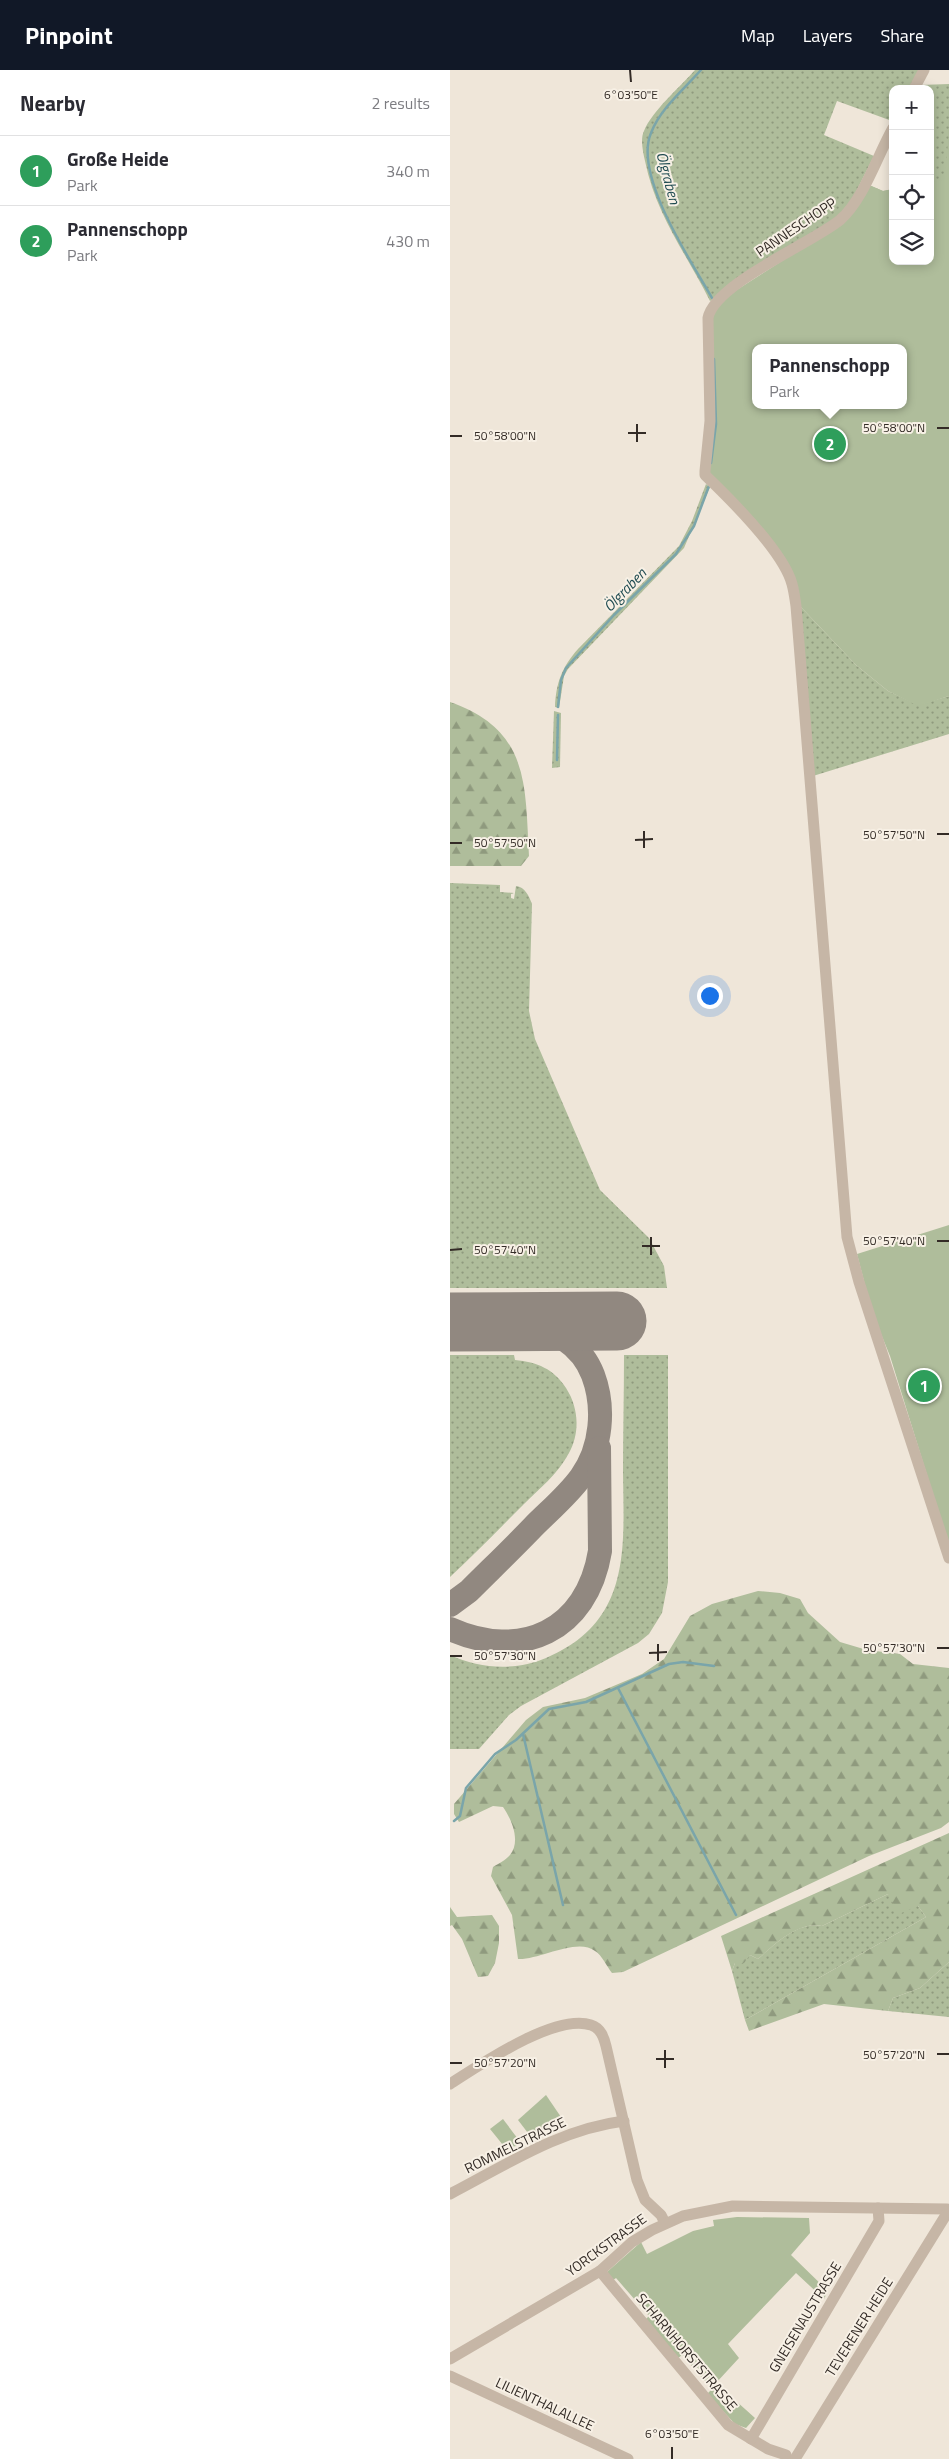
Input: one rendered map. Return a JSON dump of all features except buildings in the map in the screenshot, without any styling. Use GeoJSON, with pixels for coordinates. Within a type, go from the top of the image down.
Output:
{"type":"FeatureCollection","features":[{"type":"Feature","properties":{"kind":"street"},"geometry":{"type":"LineString","coordinates":[[916,85],[924,70]]}},
{"type":"Feature","properties":{"kind":"street","name":"PANNESCHOPP"},"geometry":{"type":"LineString","coordinates":[[892,130],[856,201],[846,213],[825,230],[736,285],[711,309],[708,318],[710,421],[705,476],[757,530],[792,582],[796,606],[849,1251],[949,1558]]}},
{"type":"Feature","properties":{"kind":"street"},"geometry":{"type":"LineString","coordinates":[[450,2084],[501,2052],[540,2032],[562,2026],[592,2025],[602,2033],[638,2180],[645,2200],[661,2215],[665,2223]]}},
{"type":"Feature","properties":{"kind":"street","name":"ROMMELSTRASSE"},"geometry":{"type":"LineString","coordinates":[[450,2194],[559,2138],[590,2127],[624,2121]]}},
{"type":"Feature","properties":{"kind":"street","name":"YORCKSTRASSE"},"geometry":{"type":"LineString","coordinates":[[450,2359],[600,2271],[632,2242],[665,2223],[692,2214],[733,2206],[948,2209]]}},
{"type":"Feature","properties":{"kind":"street","name":"GNEISENAUSTRASSE"},"geometry":{"type":"LineString","coordinates":[[751,2440],[879,2221],[878,2208]]}},
{"type":"Feature","properties":{"kind":"street","name":"TEVERENER HEIDE"},"geometry":{"type":"LineString","coordinates":[[791,2457],[948,2209]]}},
{"type":"Feature","properties":{"kind":"street","name":"SCHARNHORSTSTRASSE"},"geometry":{"type":"LineString","coordinates":[[600,2271],[728,2425],[768,2449],[791,2457]]}},
{"type":"Feature","properties":{"kind":"street","name":"LILIENTHALALLEE"},"geometry":{"type":"LineString","coordinates":[[450,2376],[628,2459]]}},
{"type":"Feature","properties":{"kind":"green space"},"geometry":{"type":"Polygon","coordinates":[[[695,70],[921,70],[912,85],[889,85],[889,120],[837,101],[824,135],[874,156],[849,206],[836,219],[710,301],[656,199],[645,161],[642,146],[643,134],[653,115],[695,70]]]}},
{"type":"Feature","properties":{"kind":"green space"},"geometry":{"type":"Polygon","coordinates":[[[949,84],[949,346],[844,219],[869,185],[883,191],[889,190],[889,265],[934,265],[934,85],[920,85],[949,84]]]}},
{"type":"Feature","properties":{"kind":"green space"},"geometry":{"type":"Polygon","coordinates":[[[949,134],[949,696],[918,706],[888,691],[856,665],[799,605],[793,581],[709,477],[711,311],[721,300],[813,241],[869,185],[883,191],[889,190],[889,265],[934,265],[934,181],[944,180],[949,134]]]}},
{"type":"Feature","properties":{"kind":"green space"},"geometry":{"type":"Polygon","coordinates":[[[706,484],[710,487],[684,548],[568,669],[564,676],[559,708],[555,707],[558,683],[568,662],[578,649],[679,546],[692,521],[706,484]]]}},
{"type":"Feature","properties":{"kind":"green space"},"geometry":{"type":"Polygon","coordinates":[[[799,605],[856,665],[888,691],[918,705],[949,696],[949,734],[813,776],[799,605]]]}},
{"type":"Feature","properties":{"kind":"green space"},"geometry":{"type":"Polygon","coordinates":[[[450,702],[476,714],[496,728],[509,744],[518,763],[526,806],[529,856],[521,866],[450,866],[450,702]]]}},
{"type":"Feature","properties":{"kind":"green space"},"geometry":{"type":"Polygon","coordinates":[[[554,711],[561,713],[560,767],[552,768],[554,711]]]}},
{"type":"Feature","properties":{"kind":"green space"},"geometry":{"type":"Polygon","coordinates":[[[450,883],[500,885],[500,892],[514,893],[511,894],[511,898],[514,899],[516,886],[522,888],[528,895],[532,904],[529,1011],[535,1039],[600,1190],[649,1238],[664,1266],[667,1288],[450,1288],[450,883]]]}},
{"type":"Feature","properties":{"kind":"green space"},"geometry":{"type":"Polygon","coordinates":[[[949,1225],[949,1546],[890,1356],[872,1312],[857,1254],[949,1225]]]}},
{"type":"Feature","properties":{"kind":"green space"},"geometry":{"type":"Polygon","coordinates":[[[450,1355],[514,1355],[515,1360],[538,1365],[550,1371],[566,1388],[574,1404],[577,1420],[573,1445],[565,1461],[548,1481],[450,1577],[450,1355]]]}},
{"type":"Feature","properties":{"kind":"green space"},"geometry":{"type":"Polygon","coordinates":[[[624,1355],[668,1355],[668,1582],[662,1613],[649,1634],[638,1643],[521,1706],[509,1715],[479,1749],[450,1749],[450,1655],[473,1663],[498,1667],[534,1662],[546,1658],[574,1643],[594,1625],[608,1604],[617,1581],[623,1529],[624,1355]]]}},
{"type":"Feature","properties":{"kind":"green space"},"geometry":{"type":"Polygon","coordinates":[[[758,1591],[780,1593],[800,1599],[808,1613],[840,1642],[867,1650],[900,1654],[913,1664],[949,1668],[949,1822],[941,1828],[869,1856],[623,1972],[612,1973],[600,1955],[587,1947],[578,1946],[518,1959],[512,1915],[491,1876],[493,1867],[506,1859],[513,1849],[515,1837],[512,1824],[503,1807],[493,1806],[459,1822],[454,1814],[454,1804],[526,1720],[543,1707],[585,1698],[642,1674],[664,1659],[690,1616],[712,1604],[758,1591]]]}},
{"type":"Feature","properties":{"kind":"green space"},"geometry":{"type":"Polygon","coordinates":[[[949,1833],[949,1962],[920,1988],[893,1998],[888,2011],[824,2004],[749,2031],[745,2020],[926,1917],[918,1906],[899,1914],[888,1894],[822,1926],[813,1925],[795,1931],[779,1941],[758,1959],[750,1955],[744,1963],[735,1963],[732,1971],[721,1936],[949,1833]]]}},
{"type":"Feature","properties":{"kind":"green space"},"geometry":{"type":"Polygon","coordinates":[[[888,1894],[918,1906],[926,1917],[745,2020],[732,1971],[735,1963],[750,1955],[758,1959],[779,1941],[796,1930],[813,1925],[822,1926],[888,1894]]]}},
{"type":"Feature","properties":{"kind":"green space"},"geometry":{"type":"Polygon","coordinates":[[[450,1907],[457,1917],[492,1915],[499,1926],[499,1943],[495,1963],[488,1976],[478,1977],[462,1939],[452,1925],[450,1926],[450,1907]]]}},
{"type":"Feature","properties":{"kind":"green space"},"geometry":{"type":"Polygon","coordinates":[[[949,1962],[949,2017],[888,2011],[893,1998],[920,1988],[949,1962]]]}},
{"type":"Feature","properties":{"kind":"green space"},"geometry":{"type":"Polygon","coordinates":[[[546,2095],[563,2120],[531,2137],[518,2120],[546,2095]]]}},
{"type":"Feature","properties":{"kind":"green space"},"geometry":{"type":"Polygon","coordinates":[[[503,2119],[521,2143],[507,2150],[490,2129],[503,2119]]]}},
{"type":"Feature","properties":{"kind":"green space"},"geometry":{"type":"Polygon","coordinates":[[[737,2217],[809,2218],[810,2233],[791,2255],[828,2291],[824,2299],[796,2273],[728,2344],[739,2358],[716,2383],[755,2418],[746,2428],[735,2424],[707,2394],[712,2389],[682,2355],[677,2359],[645,2320],[649,2316],[616,2278],[612,2281],[607,2272],[641,2242],[647,2254],[693,2231],[714,2226],[713,2220],[737,2217]]]}},
{"type":"Feature","properties":{"kind":"waterway","name":"Ölgraben"},"geometry":{"type":"LineString","coordinates":[[701,70],[660,116],[651,133],[648,151],[650,171],[667,217],[712,298]]}},
{"type":"Feature","properties":{"kind":"waterway","name":"Ölgraben"},"geometry":{"type":"LineString","coordinates":[[711,463],[716,424],[714,359]]}},
{"type":"Feature","properties":{"kind":"waterway","name":"Ölgraben"},"geometry":{"type":"LineString","coordinates":[[558,707],[561,680],[566,668],[614,615],[676,554],[694,526],[709,486]]}},
{"type":"Feature","properties":{"kind":"waterway","name":"Ölgraben"},"geometry":{"type":"LineString","coordinates":[[557,760],[558,715]]}},
{"type":"Feature","properties":{"kind":"waterway"},"geometry":{"type":"LineString","coordinates":[[454,1821],[460,1816],[466,1788],[495,1754],[516,1740],[549,1709],[586,1702],[669,1664],[683,1662],[714,1666]]}},
{"type":"Feature","properties":{"kind":"waterway"},"geometry":{"type":"LineString","coordinates":[[618,1688],[736,1915]]}},
{"type":"Feature","properties":{"kind":"waterway"},"geometry":{"type":"LineString","coordinates":[[523,1734],[563,1905]]}},
{"type":"Feature","properties":{"kind":"taxiway"},"geometry":{"type":"LineString","coordinates":[[450,1605],[469,1591],[570,1490],[588,1466],[597,1440],[600,1414],[599,1400],[597,1387],[587,1363],[580,1353],[562,1338],[540,1327],[516,1321]]}},
{"type":"Feature","properties":{"kind":"taxiway"},"geometry":{"type":"LineString","coordinates":[[450,1629],[476,1638],[502,1642],[525,1639],[547,1632],[566,1619],[581,1601],[593,1579],[600,1551],[599,1448]]}},
{"type":"Feature","properties":{"kind":"runway"},"geometry":{"type":"LineString","coordinates":[[450,1322],[617,1321]]}},
{"type":"Feature","properties":{"kind":"place","name":"Pannenschopp"},"geometry":{"type":"Point","coordinates":[830,444]}},
{"type":"Feature","properties":{"kind":"place","name":"Große Heide"},"geometry":{"type":"Point","coordinates":[924,1386]}}]}
